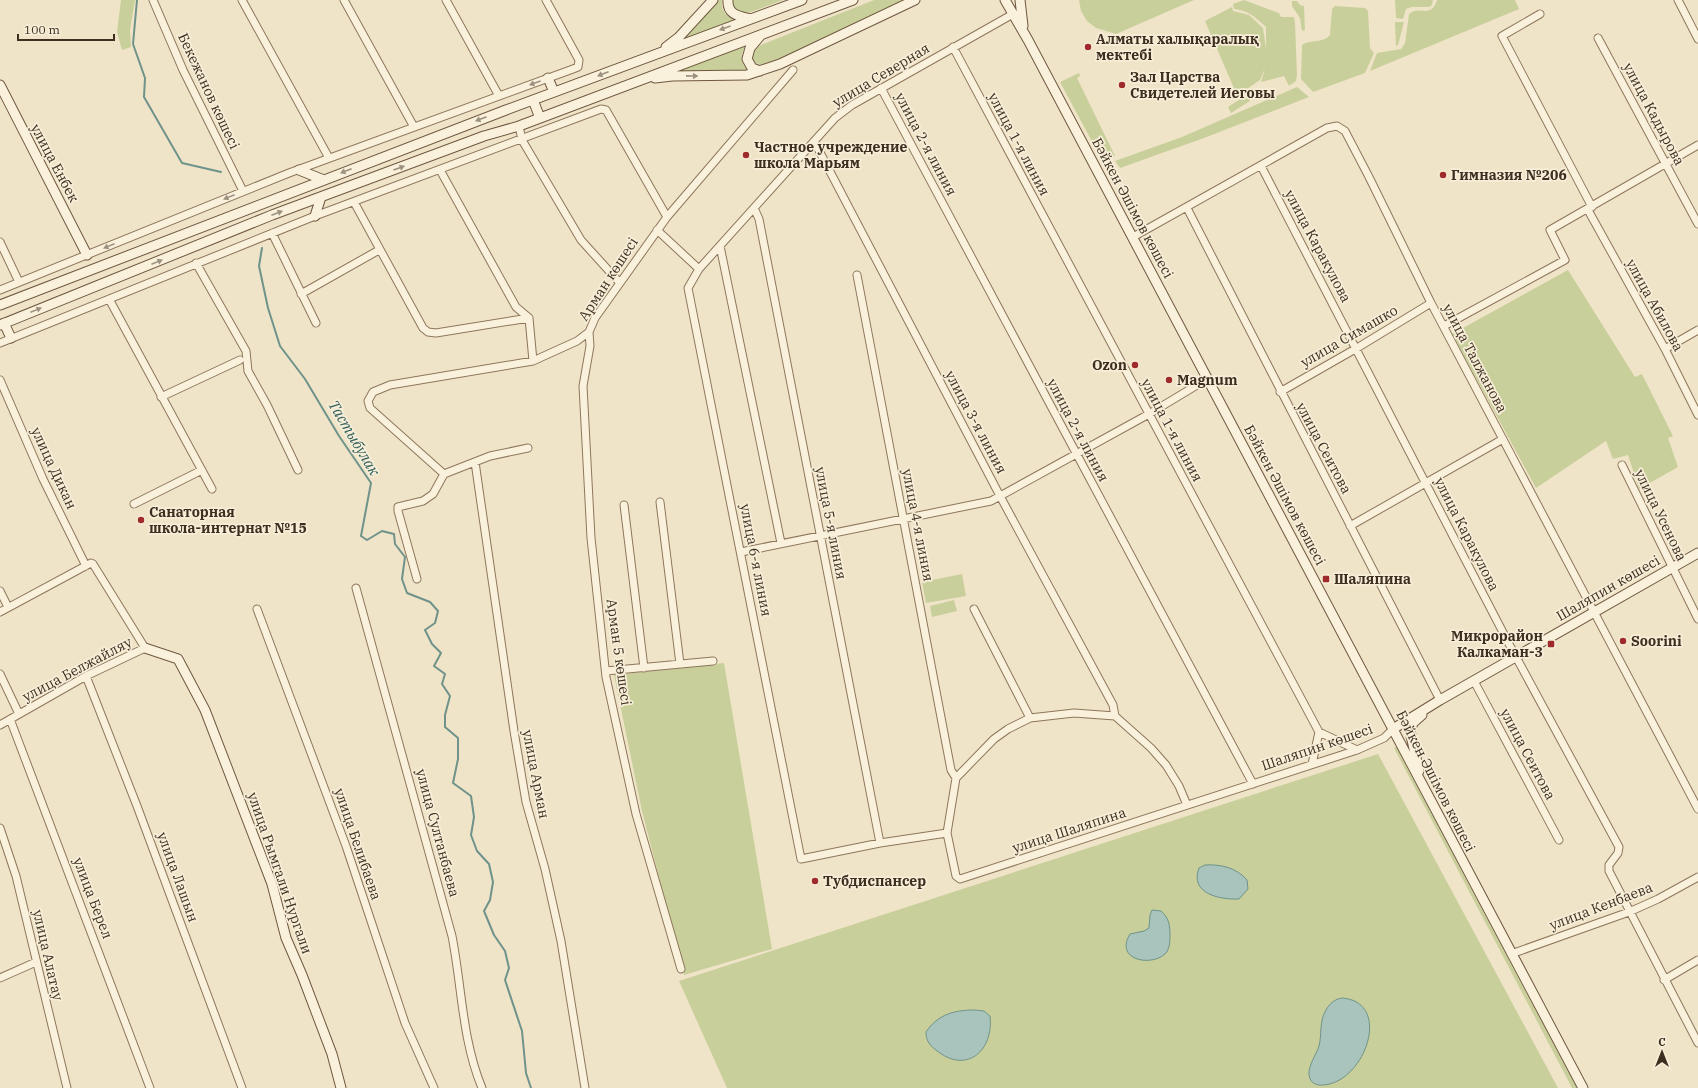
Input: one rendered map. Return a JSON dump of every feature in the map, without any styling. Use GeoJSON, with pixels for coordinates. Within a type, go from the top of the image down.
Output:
{"type":"FeatureCollection","features":[{"type":"Feature","properties":{"kind":"main road"},"geometry":{"type":"LineString","coordinates":[[658,53],[679,37],[713,0]]}},
{"type":"Feature","properties":{"kind":"main road"},"geometry":{"type":"LineString","coordinates":[[728,0],[728,6],[734,14],[751,19]]}},
{"type":"Feature","properties":{"kind":"main road"},"geometry":{"type":"LineString","coordinates":[[0,305],[554,92],[801,0]]}},
{"type":"Feature","properties":{"kind":"main road"},"geometry":{"type":"LineString","coordinates":[[11,338],[2,324],[321,197],[484,136],[519,126],[852,0]]}},
{"type":"Feature","properties":{"kind":"main road"},"geometry":{"type":"LineString","coordinates":[[639,80],[672,76],[735,76],[760,71],[780,64],[915,0]]}},
{"type":"Feature","properties":{"kind":"main road","name":"Бәйкен Әшімов көшесі"},"geometry":{"type":"LineString","coordinates":[[1005,0],[1133,237],[1583,1088]]}},
{"type":"Feature","properties":{"kind":"main road"},"geometry":{"type":"LineString","coordinates":[[1020,0],[1020,16],[1024,34]]}},
{"type":"Feature","properties":{"kind":"main road"},"geometry":{"type":"LineString","coordinates":[[760,36],[750,48],[747,59],[752,68],[760,71]]}},
{"type":"Feature","properties":{"kind":"main road"},"geometry":{"type":"LineString","coordinates":[[548,78],[554,92]]}},
{"type":"Feature","properties":{"kind":"main road","name":"улица Енбек"},"geometry":{"type":"LineString","coordinates":[[0,85],[2,95],[86,255]]}},
{"type":"Feature","properties":{"kind":"main road"},"geometry":{"type":"LineString","coordinates":[[533,100],[540,118]]}},
{"type":"Feature","properties":{"kind":"main road"},"geometry":{"type":"LineString","coordinates":[[299,170],[324,180]]}},
{"type":"Feature","properties":{"kind":"main road"},"geometry":{"type":"LineString","coordinates":[[315,216],[321,197]]}},
{"type":"Feature","properties":{"kind":"main road","name":"Шаляпин көшесі"},"geometry":{"type":"LineString","coordinates":[[1393,729],[1440,700],[1698,553]]}},
{"type":"Feature","properties":{"kind":"main road","name":"улица Рымгали Нургали"},"geometry":{"type":"LineString","coordinates":[[144,648],[178,660],[206,710],[272,884],[286,938],[302,975],[332,1054],[341,1088]]}},
{"type":"Feature","properties":{"kind":"main road"},"geometry":{"type":"LineString","coordinates":[[1422,784],[1410,731],[1413,723],[1440,700]]}},
{"type":"Feature","properties":{"kind":"street","name":"Бекежанов көшесі"},"geometry":{"type":"LineString","coordinates":[[153,0],[183,70],[242,191]]}},
{"type":"Feature","properties":{"kind":"street"},"geometry":{"type":"LineString","coordinates":[[242,0],[329,158]]}},
{"type":"Feature","properties":{"kind":"street"},"geometry":{"type":"LineString","coordinates":[[344,0],[414,127]]}},
{"type":"Feature","properties":{"kind":"street"},"geometry":{"type":"LineString","coordinates":[[446,0],[498,96]]}},
{"type":"Feature","properties":{"kind":"street"},"geometry":{"type":"LineString","coordinates":[[0,290],[242,191],[578,66],[579,60],[546,0]]}},
{"type":"Feature","properties":{"kind":"street"},"geometry":{"type":"LineString","coordinates":[[1678,0],[1698,39]]}},
{"type":"Feature","properties":{"kind":"street","name":"улица Северная"},"geometry":{"type":"LineString","coordinates":[[699,269],[835,118],[852,105],[881,88],[1013,14]]}},
{"type":"Feature","properties":{"kind":"street","name":"улица Абилова"},"geometry":{"type":"LineString","coordinates":[[1540,14],[1502,36],[1698,415]]}},
{"type":"Feature","properties":{"kind":"street","name":"улица Кадырова"},"geometry":{"type":"LineString","coordinates":[[1598,38],[1698,224]]}},
{"type":"Feature","properties":{"kind":"street","name":"улица 1-я линия"},"geometry":{"type":"LineString","coordinates":[[953,47],[1318,732]]}},
{"type":"Feature","properties":{"kind":"street","name":"Арман көшесі"},"geometry":{"type":"LineString","coordinates":[[444,474],[370,408],[368,401],[373,392],[390,385],[533,361],[577,341],[589,332],[595,318],[667,217],[794,70]]}},
{"type":"Feature","properties":{"kind":"street","name":"улица 2-я линия"},"geometry":{"type":"LineString","coordinates":[[881,88],[1253,784]]}},
{"type":"Feature","properties":{"kind":"street"},"geometry":{"type":"LineString","coordinates":[[0,343],[315,216],[522,140],[564,121],[601,109],[606,110],[667,217]]}},
{"type":"Feature","properties":{"kind":"street"},"geometry":{"type":"LineString","coordinates":[[561,110],[564,121]]}},
{"type":"Feature","properties":{"kind":"street"},"geometry":{"type":"LineString","coordinates":[[519,126],[522,140],[581,240],[620,282]]}},
{"type":"Feature","properties":{"kind":"street","name":"улица Талжанова"},"geometry":{"type":"LineString","coordinates":[[1133,237],[1327,128],[1337,126],[1345,131],[1431,303],[1698,810]]}},
{"type":"Feature","properties":{"kind":"street","name":"улица 3-я линия"},"geometry":{"type":"LineString","coordinates":[[814,141],[1000,496],[1113,705],[1115,716]]}},
{"type":"Feature","properties":{"kind":"street"},"geometry":{"type":"LineString","coordinates":[[1444,326],[1565,260],[1550,230],[1698,145]]}},
{"type":"Feature","properties":{"kind":"street","name":"улица Каракулова"},"geometry":{"type":"LineString","coordinates":[[1261,166],[1517,657],[1620,847],[1618,853],[1609,865],[1609,871],[1629,912]]}},
{"type":"Feature","properties":{"kind":"street"},"geometry":{"type":"LineString","coordinates":[[440,170],[516,307],[529,318],[533,361]]}},
{"type":"Feature","properties":{"kind":"street"},"geometry":{"type":"LineString","coordinates":[[354,202],[423,328],[428,332],[436,333],[529,318]]}},
{"type":"Feature","properties":{"kind":"street","name":"улица 5-я линия"},"geometry":{"type":"LineString","coordinates":[[754,208],[759,219],[880,843]]}},
{"type":"Feature","properties":{"kind":"street","name":"улица Сеитова"},"geometry":{"type":"LineString","coordinates":[[1187,208],[1280,392],[1440,700]]}},
{"type":"Feature","properties":{"kind":"street"},"geometry":{"type":"LineString","coordinates":[[657,230],[699,269]]}},
{"type":"Feature","properties":{"kind":"street"},"geometry":{"type":"LineString","coordinates":[[272,233],[316,323]]}},
{"type":"Feature","properties":{"kind":"street"},"geometry":{"type":"LineString","coordinates":[[0,242],[19,282]]}},
{"type":"Feature","properties":{"kind":"street"},"geometry":{"type":"LineString","coordinates":[[720,246],[781,544]]}},
{"type":"Feature","properties":{"kind":"street"},"geometry":{"type":"LineString","coordinates":[[301,294],[379,250]]}},
{"type":"Feature","properties":{"kind":"street"},"geometry":{"type":"LineString","coordinates":[[196,263],[246,351],[248,371],[267,405],[298,470]]}},
{"type":"Feature","properties":{"kind":"street","name":"улица 6-я линия"},"geometry":{"type":"LineString","coordinates":[[699,269],[688,288],[801,859],[880,843]]}},
{"type":"Feature","properties":{"kind":"street","name":"улица 4-я линия"},"geometry":{"type":"LineString","coordinates":[[857,275],[951,770],[956,778]]}},
{"type":"Feature","properties":{"kind":"street"},"geometry":{"type":"LineString","coordinates":[[109,298],[212,489]]}},
{"type":"Feature","properties":{"kind":"street","name":"улица Симашко"},"geometry":{"type":"LineString","coordinates":[[1280,392],[1431,303]]}},
{"type":"Feature","properties":{"kind":"street"},"geometry":{"type":"LineString","coordinates":[[1665,350],[1698,330]]}},
{"type":"Feature","properties":{"kind":"street","name":"Арман 5 көшесі"},"geometry":{"type":"LineString","coordinates":[[589,332],[590,346],[583,386],[584,409],[591,538],[606,671],[636,814],[681,969]]}},
{"type":"Feature","properties":{"kind":"street"},"geometry":{"type":"LineString","coordinates":[[162,397],[240,360]]}},
{"type":"Feature","properties":{"kind":"street"},"geometry":{"type":"LineString","coordinates":[[741,552],[991,502],[1149,414],[1207,379]]}},
{"type":"Feature","properties":{"kind":"street","name":"улица Дикан"},"geometry":{"type":"LineString","coordinates":[[0,380],[43,479],[86,566]]}},
{"type":"Feature","properties":{"kind":"street"},"geometry":{"type":"LineString","coordinates":[[1350,526],[1503,439]]}},
{"type":"Feature","properties":{"kind":"street"},"geometry":{"type":"LineString","coordinates":[[417,579],[398,507],[423,501],[433,494],[444,474],[490,456],[528,448]]}},
{"type":"Feature","properties":{"kind":"street","name":"улица Арман"},"geometry":{"type":"LineString","coordinates":[[475,462],[514,731],[526,802],[545,869],[561,941],[585,1088]]}},
{"type":"Feature","properties":{"kind":"street","name":"улица Усенова"},"geometry":{"type":"LineString","coordinates":[[1622,465],[1698,619]]}},
{"type":"Feature","properties":{"kind":"street"},"geometry":{"type":"LineString","coordinates":[[134,504],[202,470]]}},
{"type":"Feature","properties":{"kind":"street"},"geometry":{"type":"LineString","coordinates":[[660,502],[680,664]]}},
{"type":"Feature","properties":{"kind":"street"},"geometry":{"type":"LineString","coordinates":[[624,505],[644,668]]}},
{"type":"Feature","properties":{"kind":"street"},"geometry":{"type":"LineString","coordinates":[[0,612],[91,563],[95,565],[144,648]]}},
{"type":"Feature","properties":{"kind":"street","name":"улица Султанбаева"},"geometry":{"type":"LineString","coordinates":[[356,588],[452,936],[458,966],[469,1051],[482,1088]]}},
{"type":"Feature","properties":{"kind":"street"},"geometry":{"type":"LineString","coordinates":[[0,591],[8,607]]}},
{"type":"Feature","properties":{"kind":"street","name":"улица Белибаева"},"geometry":{"type":"LineString","coordinates":[[257,609],[346,846],[406,1023],[434,1088]]}},
{"type":"Feature","properties":{"kind":"street"},"geometry":{"type":"LineString","coordinates":[[974,609],[1030,718]]}},
{"type":"Feature","properties":{"kind":"street","name":"улица Белжайляу"},"geometry":{"type":"LineString","coordinates":[[0,725],[86,676],[144,648]]}},
{"type":"Feature","properties":{"kind":"street"},"geometry":{"type":"LineString","coordinates":[[606,671],[714,661]]}},
{"type":"Feature","properties":{"kind":"street"},"geometry":{"type":"LineString","coordinates":[[0,674],[19,714]]}},
{"type":"Feature","properties":{"kind":"street","name":"улица Лашын"},"geometry":{"type":"LineString","coordinates":[[86,676],[137,806],[242,1088]]}},
{"type":"Feature","properties":{"kind":"street","name":"улица Сеитова"},"geometry":{"type":"LineString","coordinates":[[1474,681],[1559,840]]}},
{"type":"Feature","properties":{"kind":"street"},"geometry":{"type":"LineString","coordinates":[[880,843],[947,833],[956,778],[994,739],[1008,729],[1030,718],[1074,713],[1115,716],[1151,748],[1166,765],[1179,786],[1187,805]]}},
{"type":"Feature","properties":{"kind":"street","name":"улица Берел"},"geometry":{"type":"LineString","coordinates":[[10,719],[150,1088]]}},
{"type":"Feature","properties":{"kind":"street","name":"Шаляпин көшесі"},"geometry":{"type":"LineString","coordinates":[[1187,805],[1357,750],[1384,738],[1393,729]]}},
{"type":"Feature","properties":{"kind":"street"},"geometry":{"type":"LineString","coordinates":[[1312,764],[1318,732],[1357,750]]}},
{"type":"Feature","properties":{"kind":"street","name":"улица Шаляпина"},"geometry":{"type":"LineString","coordinates":[[947,833],[956,876],[960,880],[1187,805]]}},
{"type":"Feature","properties":{"kind":"street","name":"улица Алатау"},"geometry":{"type":"LineString","coordinates":[[0,828],[16,876],[67,1088]]}},
{"type":"Feature","properties":{"kind":"street","name":"улица Кенбаева"},"geometry":{"type":"LineString","coordinates":[[1511,954],[1629,912],[1658,899],[1698,877]]}},
{"type":"Feature","properties":{"kind":"street"},"geometry":{"type":"LineString","coordinates":[[1629,912],[1698,1043]]}},
{"type":"Feature","properties":{"kind":"street"},"geometry":{"type":"LineString","coordinates":[[1664,980],[1698,960]]}},
{"type":"Feature","properties":{"kind":"street"},"geometry":{"type":"LineString","coordinates":[[0,978],[36,962]]}},
{"type":"Feature","properties":{"kind":"green space"},"geometry":{"type":"Polygon","coordinates":[[[121,0],[135,0],[130,30],[131,47],[122,50],[117,32],[121,0]]]}},
{"type":"Feature","properties":{"kind":"green space"},"geometry":{"type":"Polygon","coordinates":[[[717,0],[722,0],[722,8],[728,16],[738,20],[683,39],[709,7],[717,0]]]}},
{"type":"Feature","properties":{"kind":"green space"},"geometry":{"type":"Polygon","coordinates":[[[732,0],[783,0],[751,12],[743,13],[732,9],[732,0]]]}},
{"type":"Feature","properties":{"kind":"green space"},"geometry":{"type":"Polygon","coordinates":[[[874,0],[904,0],[785,58],[762,65],[753,62],[751,54],[756,47],[874,0]]]}},
{"type":"Feature","properties":{"kind":"green space"},"geometry":{"type":"Polygon","coordinates":[[[1079,0],[1194,0],[1116,34],[1096,28],[1087,21],[1081,11],[1079,0]]]}},
{"type":"Feature","properties":{"kind":"green space"},"geometry":{"type":"Polygon","coordinates":[[[1244,0],[1279,13],[1281,17],[1294,17],[1297,75],[1296,81],[1289,86],[1284,76],[1261,82],[1265,68],[1260,80],[1247,89],[1250,101],[1231,113],[1228,107],[1239,100],[1205,21],[1232,7],[1233,11],[1249,15],[1263,28],[1266,49],[1266,27],[1248,13],[1234,9],[1233,4],[1244,0]]]}},
{"type":"Feature","properties":{"kind":"green space"},"geometry":{"type":"Polygon","coordinates":[[[1395,0],[1433,0],[1432,5],[1429,7],[1412,7],[1406,9],[1403,19],[1396,18],[1395,0]]]}},
{"type":"Feature","properties":{"kind":"green space"},"geometry":{"type":"Polygon","coordinates":[[[1437,0],[1515,0],[1519,9],[1370,71],[1377,53],[1401,49],[1405,43],[1409,14],[1417,11],[1432,9],[1437,0]]]}},
{"type":"Feature","properties":{"kind":"green space"},"geometry":{"type":"Polygon","coordinates":[[[1292,1],[1297,1],[1300,5],[1304,6],[1305,30],[1302,31],[1300,18],[1292,6],[1292,1]]]}},
{"type":"Feature","properties":{"kind":"green space"},"geometry":{"type":"Polygon","coordinates":[[[1335,6],[1365,8],[1368,11],[1370,48],[1374,53],[1365,73],[1313,92],[1301,79],[1302,45],[1309,42],[1324,40],[1330,35],[1332,9],[1335,6]]]}},
{"type":"Feature","properties":{"kind":"green space"},"geometry":{"type":"Polygon","coordinates":[[[1395,22],[1404,22],[1398,45],[1396,46],[1395,22]]]}},
{"type":"Feature","properties":{"kind":"green space"},"geometry":{"type":"Polygon","coordinates":[[[746,45],[742,53],[742,60],[747,69],[751,72],[725,74],[677,71],[746,45]]]}},
{"type":"Feature","properties":{"kind":"green space"},"geometry":{"type":"Polygon","coordinates":[[[1079,73],[1080,76],[1077,78],[1115,156],[1103,162],[1060,82],[1079,73]]]}},
{"type":"Feature","properties":{"kind":"green space"},"geometry":{"type":"Polygon","coordinates":[[[1297,87],[1309,97],[1204,138],[1120,168],[1115,161],[1182,137],[1297,87]]]}},
{"type":"Feature","properties":{"kind":"green space"},"geometry":{"type":"Polygon","coordinates":[[[1568,270],[1635,377],[1642,374],[1673,436],[1668,438],[1678,467],[1639,489],[1628,455],[1613,459],[1606,441],[1536,488],[1452,334],[1568,270]]]}},
{"type":"Feature","properties":{"kind":"green space"},"geometry":{"type":"Polygon","coordinates":[[[962,574],[966,596],[926,603],[922,582],[962,574]]]}},
{"type":"Feature","properties":{"kind":"green space"},"geometry":{"type":"Polygon","coordinates":[[[954,600],[957,611],[932,617],[930,606],[954,600]]]}},
{"type":"Feature","properties":{"kind":"green space"},"geometry":{"type":"Polygon","coordinates":[[[724,663],[772,949],[684,975],[642,811],[614,675],[724,663]]]}},
{"type":"Feature","properties":{"kind":"green space"},"geometry":{"type":"Polygon","coordinates":[[[1396,747],[1577,1088],[1572,1088],[1394,748],[1396,747]]]}},
{"type":"Feature","properties":{"kind":"green space"},"geometry":{"type":"Polygon","coordinates":[[[1378,754],[1558,1088],[727,1088],[679,981],[1378,754]]]}},
{"type":"Feature","properties":{"kind":"water"},"geometry":{"type":"Polygon","coordinates":[[[1205,865],[1223,866],[1238,872],[1247,880],[1248,889],[1239,899],[1224,898],[1208,894],[1198,884],[1197,877],[1199,868],[1205,865]]]}},
{"type":"Feature","properties":{"kind":"water"},"geometry":{"type":"Polygon","coordinates":[[[1152,910],[1161,911],[1167,918],[1170,930],[1169,947],[1167,952],[1159,958],[1151,960],[1136,959],[1130,955],[1127,950],[1126,943],[1130,934],[1144,931],[1149,928],[1152,910]]]}},
{"type":"Feature","properties":{"kind":"water"},"geometry":{"type":"Polygon","coordinates":[[[1342,998],[1358,1003],[1367,1014],[1370,1028],[1367,1044],[1360,1060],[1349,1073],[1335,1082],[1317,1085],[1311,1081],[1309,1072],[1320,1042],[1322,1019],[1326,1010],[1331,1004],[1337,999],[1342,998]]]}},
{"type":"Feature","properties":{"kind":"water"},"geometry":{"type":"Polygon","coordinates":[[[975,1010],[984,1011],[990,1016],[990,1029],[987,1040],[983,1049],[976,1056],[958,1060],[947,1057],[936,1050],[927,1040],[926,1032],[942,1017],[954,1012],[975,1010]]]}},
{"type":"Feature","properties":{"kind":"waterway","name":"Тастыбулак"},"geometry":{"type":"LineString","coordinates":[[137,0],[133,44],[145,78],[144,97],[182,163],[221,172]]}},
{"type":"Feature","properties":{"kind":"waterway","name":"Тастыбулак"},"geometry":{"type":"LineString","coordinates":[[262,248],[259,266],[268,308],[280,346],[305,379],[339,436],[371,483],[361,536],[367,540],[382,531],[394,534],[395,544],[405,557],[402,579],[407,593],[430,602],[438,611],[435,623],[425,630],[432,644],[441,653],[434,666],[445,674],[442,684],[450,696],[445,715],[445,727],[458,738],[458,759],[453,783],[471,796],[474,817],[471,835],[477,851],[489,864],[493,882],[490,900],[484,911],[494,935],[505,951],[509,968],[505,980],[522,1031],[526,1073],[531,1088]]}},
{"type":"Feature","properties":{"kind":"place","name":"Алматы халықаралық мектебі"},"geometry":{"type":"Point","coordinates":[1088,47]}},
{"type":"Feature","properties":{"kind":"place","name":"Зал Царства Свидетелей Иеговы"},"geometry":{"type":"Point","coordinates":[1122,85]}},
{"type":"Feature","properties":{"kind":"place","name":"Частное учреждение школа Марьям"},"geometry":{"type":"Point","coordinates":[746,155]}},
{"type":"Feature","properties":{"kind":"place","name":"Гимназия №206"},"geometry":{"type":"Point","coordinates":[1443,175]}},
{"type":"Feature","properties":{"kind":"place","name":"Ozon"},"geometry":{"type":"Point","coordinates":[1135,365]}},
{"type":"Feature","properties":{"kind":"place","name":"Magnum"},"geometry":{"type":"Point","coordinates":[1169,380]}},
{"type":"Feature","properties":{"kind":"place","name":"Санаторная школа-интернат №15"},"geometry":{"type":"Point","coordinates":[141,520]}},
{"type":"Feature","properties":{"kind":"place","name":"Шаляпина"},"geometry":{"type":"Point","coordinates":[1326,579]}},
{"type":"Feature","properties":{"kind":"place","name":"Soorini"},"geometry":{"type":"Point","coordinates":[1623,641]}},
{"type":"Feature","properties":{"kind":"place","name":"Микрорайон Калкаман-3"},"geometry":{"type":"Point","coordinates":[1551,644]}},
{"type":"Feature","properties":{"kind":"place","name":"Тубдиспансер"},"geometry":{"type":"Point","coordinates":[815,881]}}]}
